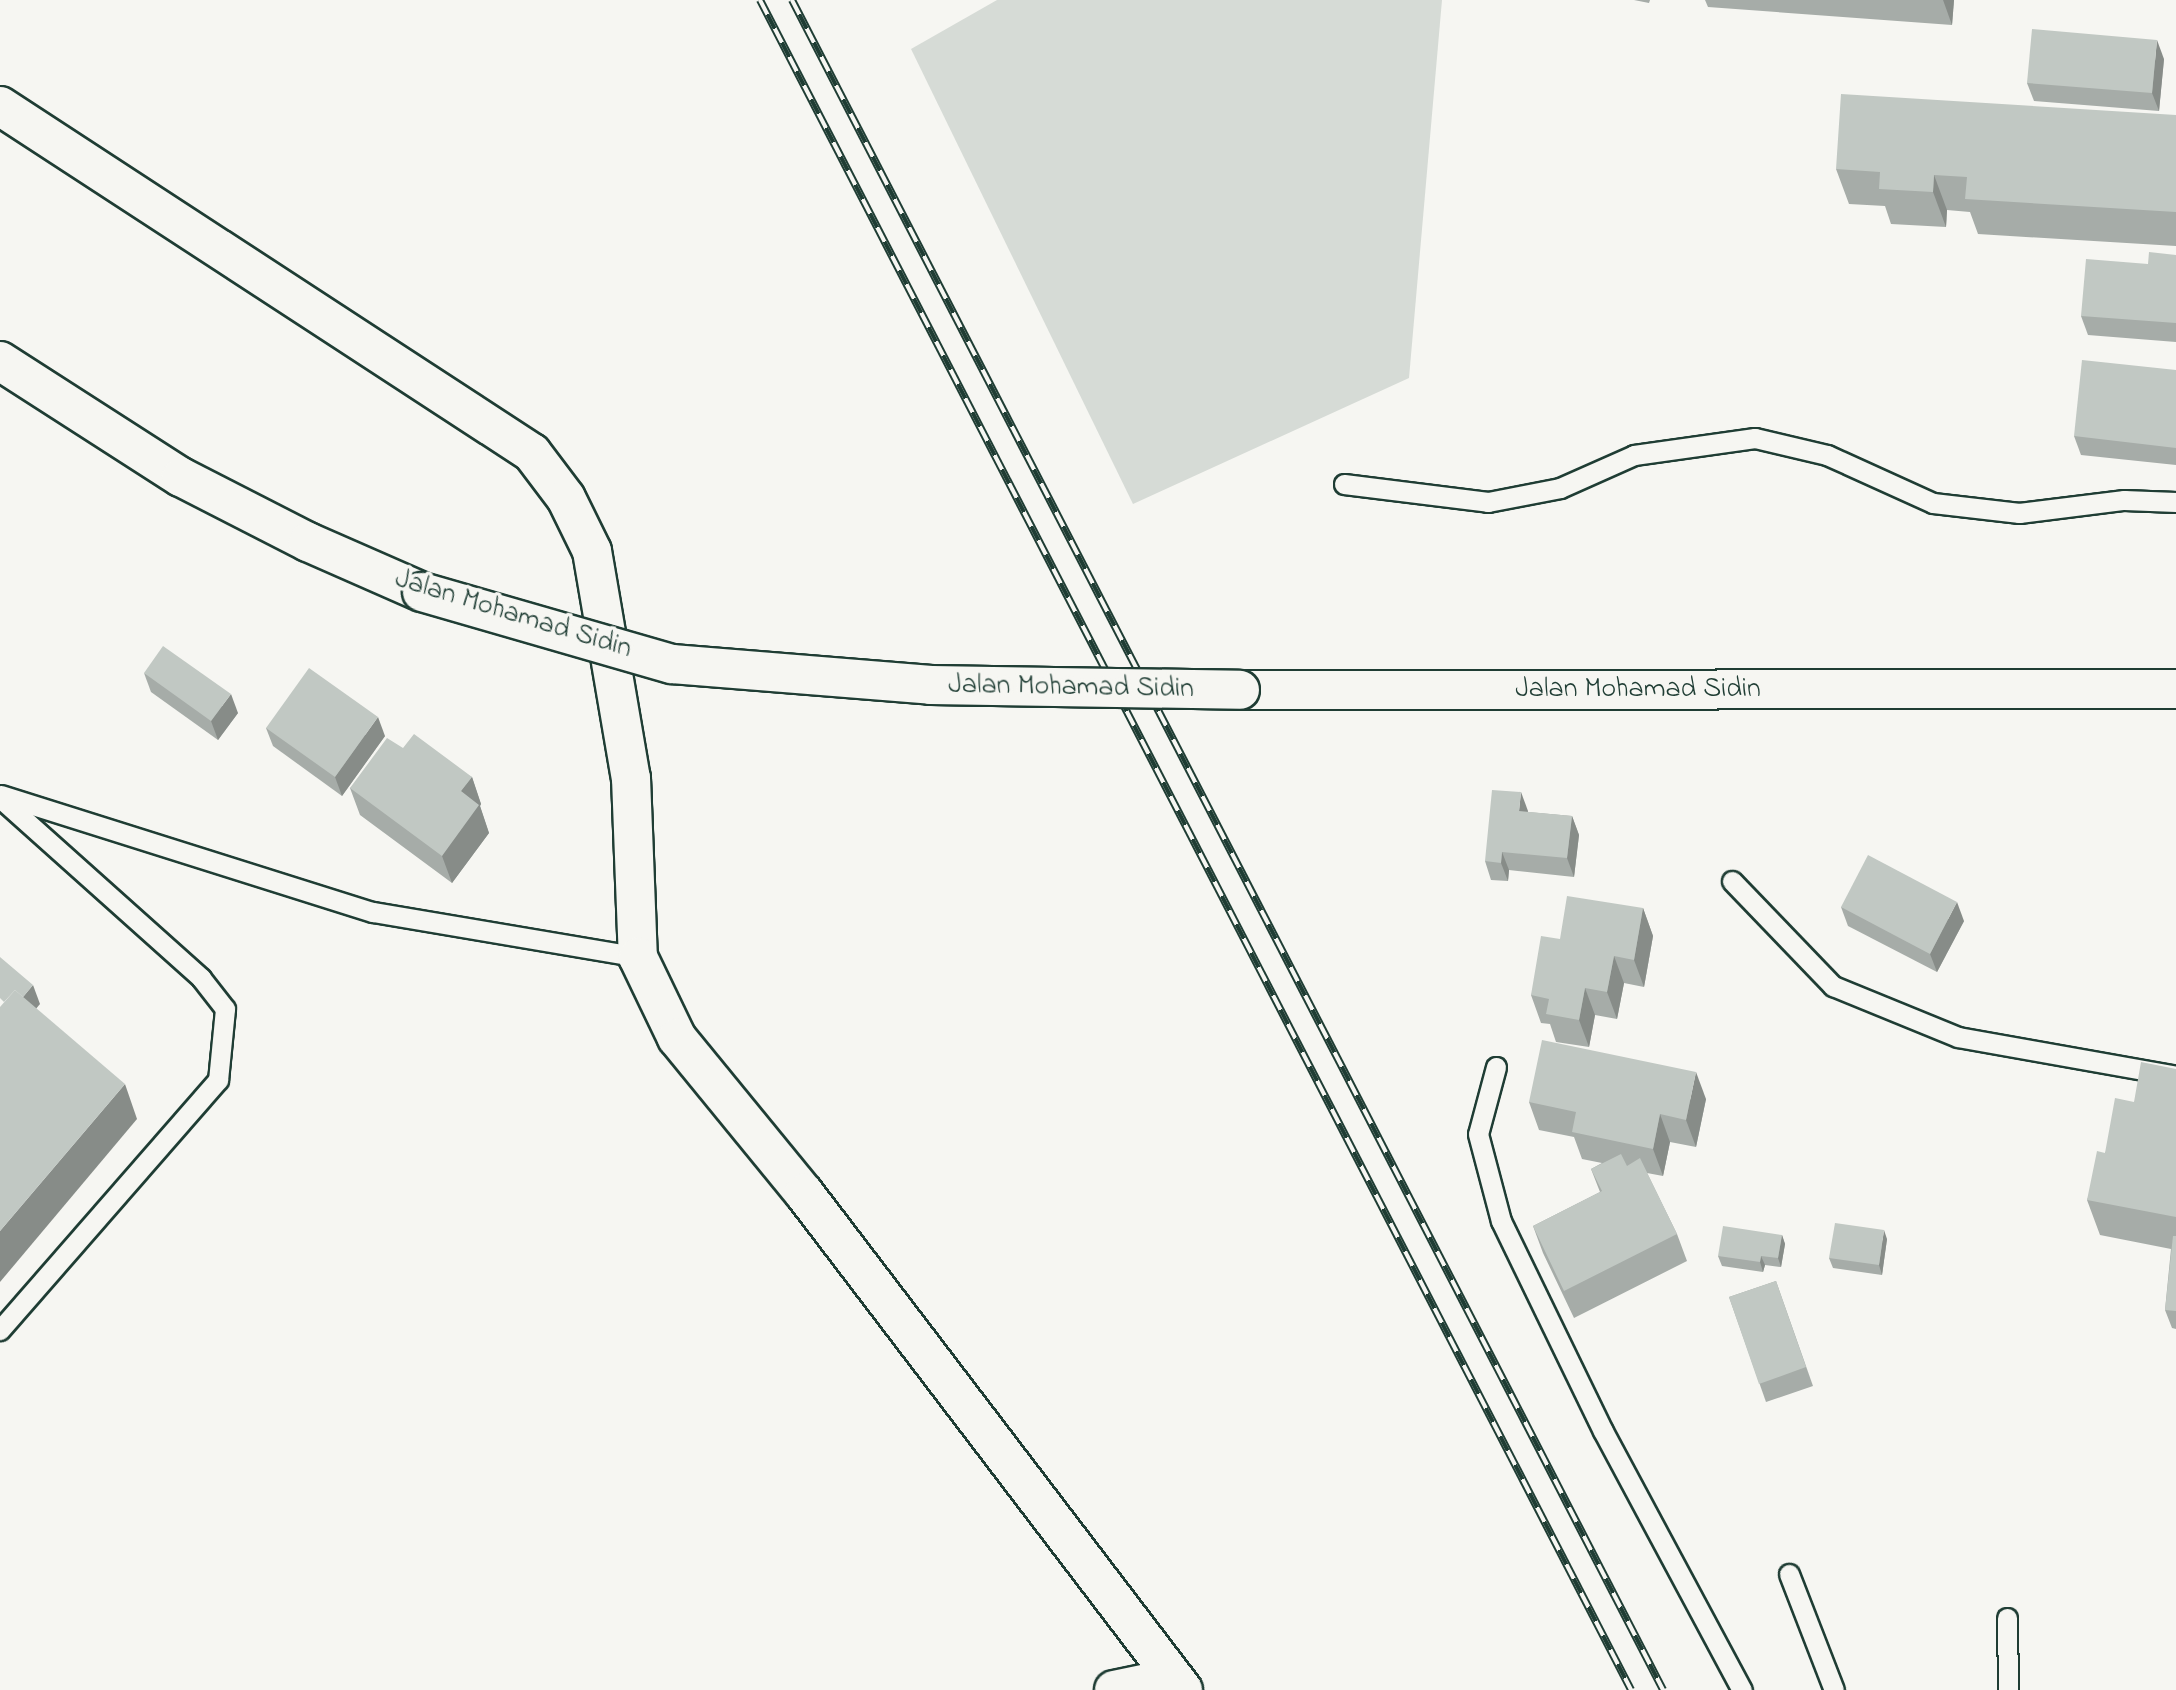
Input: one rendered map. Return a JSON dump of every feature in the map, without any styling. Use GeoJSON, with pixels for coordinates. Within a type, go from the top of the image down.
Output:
{"type":"FeatureCollection","features":[{"type":"Feature","properties":{"kind":"main road"},"geometry":{"type":"LineString","coordinates":[[0,106],[532,453],[559,489],[592,551],[632,778],[638,957],[677,1038],[804,1194],[1177,1684]]}},
{"type":"Feature","properties":{"kind":"main road","name":"Jalan Mohamad Sidin"},"geometry":{"type":"LineString","coordinates":[[0,343],[33,380]]}},
{"type":"Feature","properties":{"kind":"main road","name":"Jalan Mohamad Sidin"},"geometry":{"type":"LineString","coordinates":[[0,361],[181,477],[308,541],[422,592],[672,664],[931,685],[1240,690],[2176,689]]}},
{"type":"Feature","properties":{"kind":"main road"},"geometry":{"type":"LineString","coordinates":[[1114,1690],[1177,1684]]}},
{"type":"Feature","properties":{"kind":"lane"},"geometry":{"type":"LineString","coordinates":[[1344,484],[1488,502],[1560,488],[1634,455],[1755,438],[1827,455],[1933,503],[2019,513],[2124,500],[2176,502]]}},
{"type":"Feature","properties":{"kind":"lane"},"geometry":{"type":"LineString","coordinates":[[0,796],[373,912],[503,938],[638,957]]}},
{"type":"Feature","properties":{"kind":"lane"},"geometry":{"type":"LineString","coordinates":[[0,796],[201,978],[225,1009],[218,1080],[0,1330]]}},
{"type":"Feature","properties":{"kind":"lane"},"geometry":{"type":"LineString","coordinates":[[1732,881],[1833,986],[1958,1037],[2176,1076]]}},
{"type":"Feature","properties":{"kind":"lane"},"geometry":{"type":"LineString","coordinates":[[1496,1067],[1478,1134],[1501,1221],[1603,1431],[1742,1690]]}},
{"type":"Feature","properties":{"kind":"lane"},"geometry":{"type":"LineString","coordinates":[[1789,1574],[1834,1690]]}},
{"type":"Feature","properties":{"kind":"lane"},"geometry":{"type":"LineString","coordinates":[[2007,1618],[2008,1690]]}},
{"type":"Feature","properties":{"kind":"shaded area"},"geometry":{"type":"Polygon","coordinates":[[[997,0],[1442,0],[1409,378],[1133,504],[911,49],[997,0]]]}},
{"type":"Feature","properties":{"kind":"building"},"geometry":{"type":"Polygon","coordinates":[[[2032,29],[2157,40],[2152,93],[2027,83],[2032,29]]]}},
{"type":"Feature","properties":{"kind":"building"},"geometry":{"type":"Polygon","coordinates":[[[1841,94],[2176,115],[2176,212],[1965,199],[1967,177],[1934,175],[1933,192],[1879,189],[1880,172],[1836,169],[1841,94]]]}},
{"type":"Feature","properties":{"kind":"building"},"geometry":{"type":"Polygon","coordinates":[[[2149,252],[2176,255],[2176,323],[2081,316],[2086,259],[2148,264],[2149,252]]]}},
{"type":"Feature","properties":{"kind":"building"},"geometry":{"type":"Polygon","coordinates":[[[2082,360],[2176,370],[2176,448],[2074,436],[2082,360]]]}},
{"type":"Feature","properties":{"kind":"building"},"geometry":{"type":"Polygon","coordinates":[[[163,646],[231,694],[211,721],[144,673],[163,646]]]}},
{"type":"Feature","properties":{"kind":"building"},"geometry":{"type":"Polygon","coordinates":[[[309,668],[378,717],[335,777],[266,728],[309,668]]]}},
{"type":"Feature","properties":{"kind":"building"},"geometry":{"type":"Polygon","coordinates":[[[414,734],[472,777],[461,791],[479,805],[442,856],[350,788],[387,738],[403,748],[414,734]]]}},
{"type":"Feature","properties":{"kind":"building"},"geometry":{"type":"Polygon","coordinates":[[[1492,790],[1521,792],[1519,811],[1572,816],[1567,858],[1502,852],[1501,863],[1485,861],[1492,790]]]}},
{"type":"Feature","properties":{"kind":"building"},"geometry":{"type":"Polygon","coordinates":[[[1868,855],[1957,902],[1930,954],[1841,907],[1868,855]]]}},
{"type":"Feature","properties":{"kind":"building"},"geometry":{"type":"Polygon","coordinates":[[[1567,896],[1643,908],[1634,960],[1614,956],[1607,992],[1585,988],[1579,1020],[1546,1014],[1549,999],[1531,995],[1541,936],[1560,939],[1567,896]]]}},
{"type":"Feature","properties":{"kind":"building"},"geometry":{"type":"Polygon","coordinates":[[[0,957],[33,985],[23,997],[15,990],[4,1002],[0,998],[0,957]]]}},
{"type":"Feature","properties":{"kind":"building"},"geometry":{"type":"Polygon","coordinates":[[[15,990],[125,1084],[0,1231],[0,1007],[15,990]]]}},
{"type":"Feature","properties":{"kind":"building"},"geometry":{"type":"Polygon","coordinates":[[[1542,1040],[1696,1072],[1686,1120],[1660,1114],[1653,1149],[1572,1132],[1576,1112],[1529,1102],[1542,1040]]]}},
{"type":"Feature","properties":{"kind":"building"},"geometry":{"type":"Polygon","coordinates":[[[2141,1062],[2176,1069],[2176,1217],[2087,1200],[2097,1151],[2105,1153],[2115,1098],[2134,1102],[2141,1062]]]}},
{"type":"Feature","properties":{"kind":"building"},"geometry":{"type":"Polygon","coordinates":[[[1621,1154],[1627,1166],[1640,1158],[1677,1234],[1564,1291],[1533,1226],[1602,1191],[1591,1169],[1621,1154]]]}},
{"type":"Feature","properties":{"kind":"building"},"geometry":{"type":"Polygon","coordinates":[[[1835,1223],[1884,1230],[1879,1265],[1829,1258],[1835,1223]]]}},
{"type":"Feature","properties":{"kind":"building"},"geometry":{"type":"Polygon","coordinates":[[[1723,1226],[1782,1235],[1778,1258],[1761,1256],[1760,1262],[1718,1256],[1723,1226]]]}},
{"type":"Feature","properties":{"kind":"building"},"geometry":{"type":"Polygon","coordinates":[[[2173,1236],[2176,1236],[2176,1311],[2165,1310],[2173,1236]]]}},
{"type":"Feature","properties":{"kind":"building"},"geometry":{"type":"Polygon","coordinates":[[[1776,1281],[1806,1367],[1759,1384],[1729,1297],[1776,1281]]]}},
{"type":"Feature","properties":{"kind":"railway"},"geometry":{"type":"LineString","coordinates":[[760,0],[1631,1690]]}},
{"type":"Feature","properties":{"kind":"railway"},"geometry":{"type":"LineString","coordinates":[[792,0],[1663,1690]]}}]}
